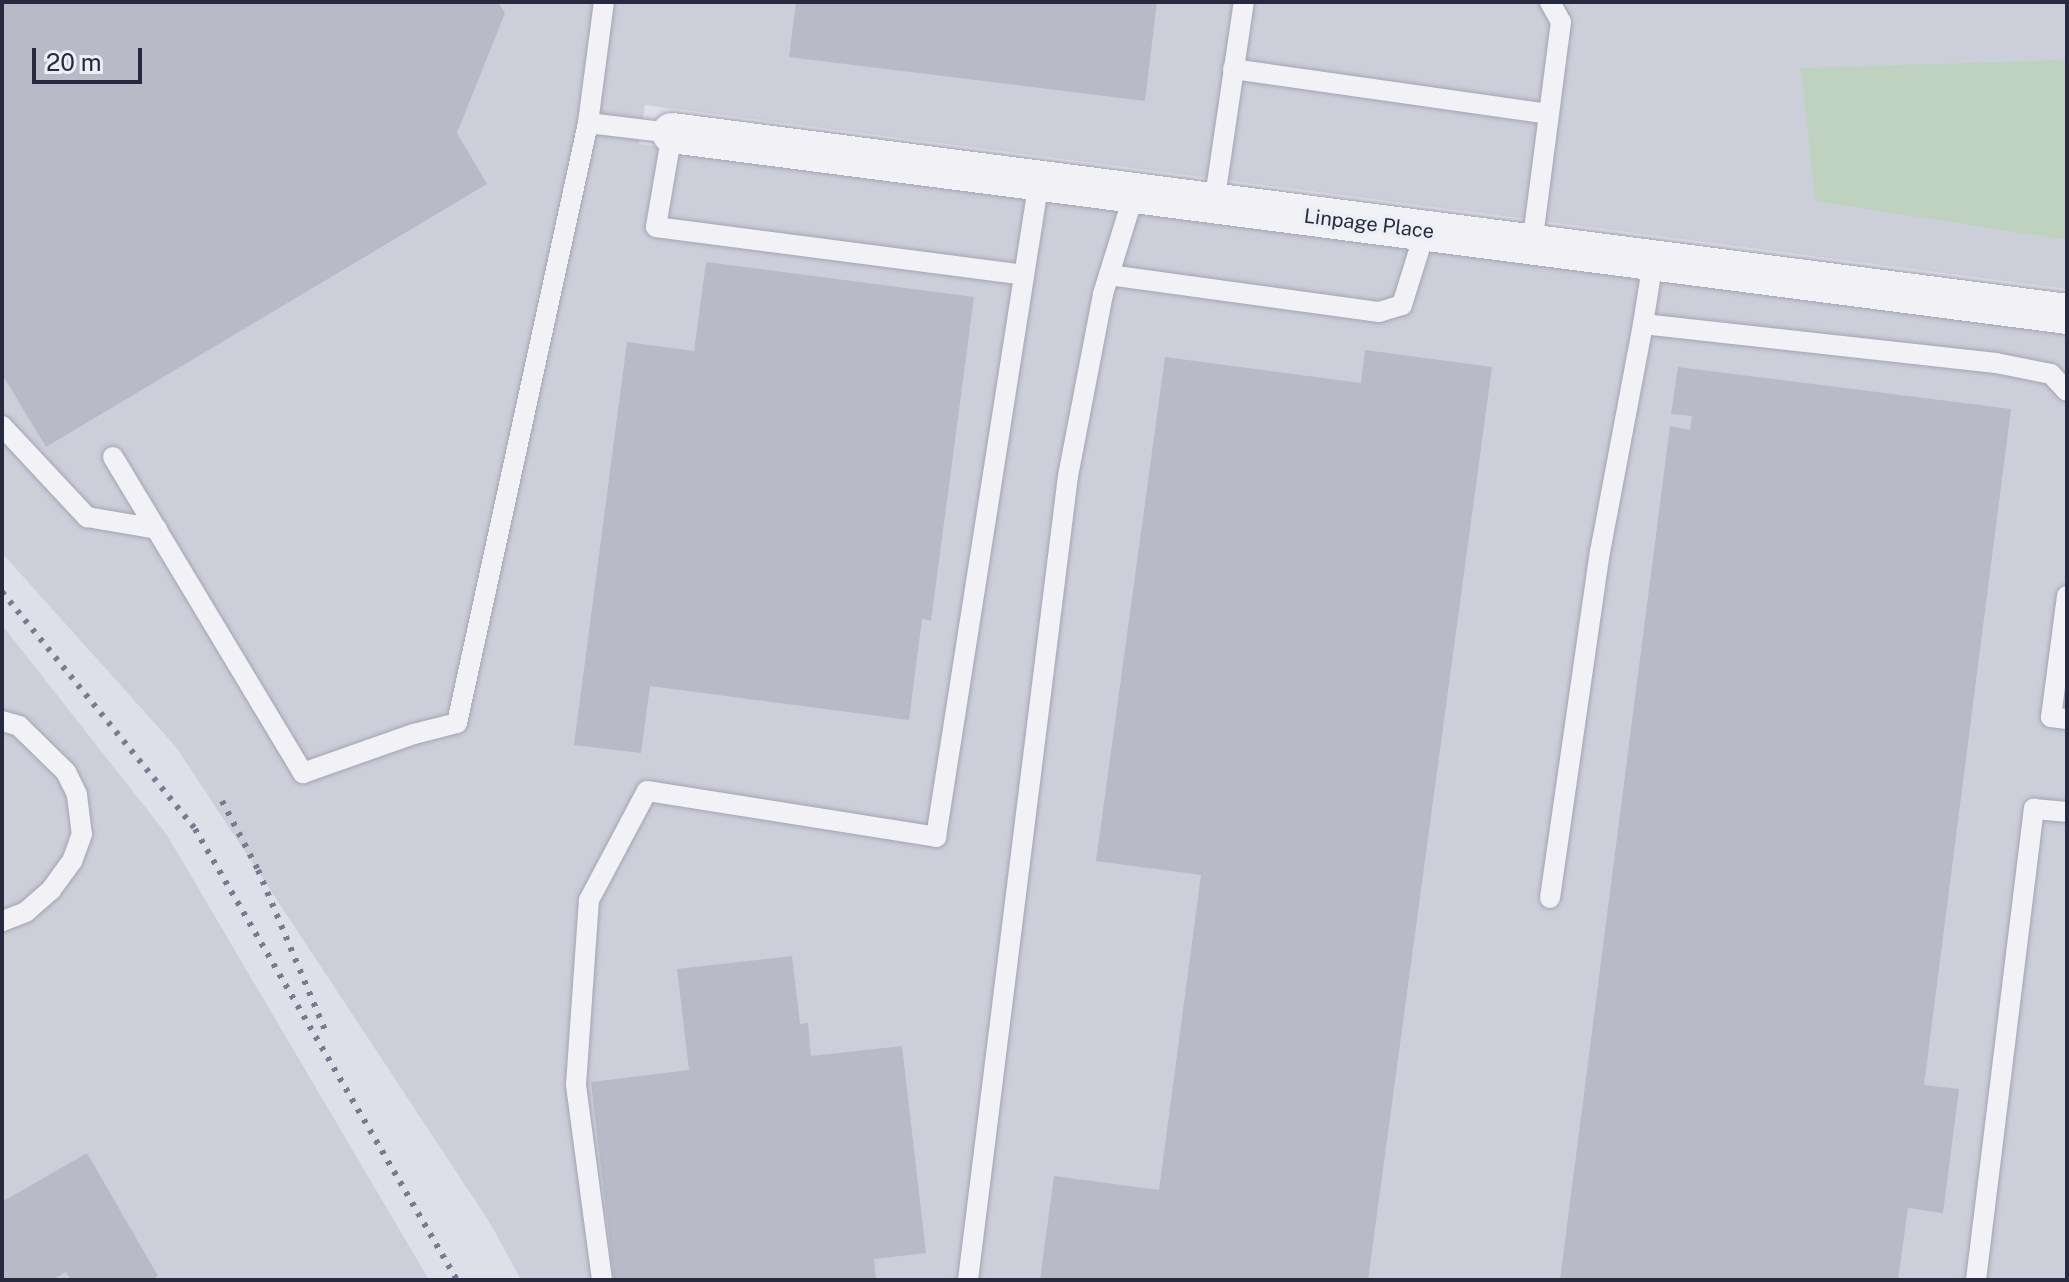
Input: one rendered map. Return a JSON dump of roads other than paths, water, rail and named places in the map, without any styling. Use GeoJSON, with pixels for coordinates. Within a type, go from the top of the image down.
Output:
{"type":"FeatureCollection","features":[{"type":"Feature","properties":{"kind":"street","name":"Linpage Place"},"geometry":{"type":"LineString","coordinates":[[672,133],[2067,314]]}},
{"type":"Feature","properties":{"kind":"lane"},"geometry":{"type":"LineString","coordinates":[[113,457],[303,773],[457,723],[588,123],[604,2]]}},
{"type":"Feature","properties":{"kind":"lane"},"geometry":{"type":"LineString","coordinates":[[1214,204],[1244,2]]}},
{"type":"Feature","properties":{"kind":"lane"},"geometry":{"type":"LineString","coordinates":[[1532,245],[1561,22],[1550,2]]}},
{"type":"Feature","properties":{"kind":"lane"},"geometry":{"type":"LineString","coordinates":[[1233,69],[1549,114]]}},
{"type":"Feature","properties":{"kind":"lane"},"geometry":{"type":"LineString","coordinates":[[588,123],[672,133],[656,227],[1024,275]]}},
{"type":"Feature","properties":{"kind":"lane"},"geometry":{"type":"LineString","coordinates":[[602,1280],[576,1085],[589,900],[647,791],[936,837],[1039,181]]}},
{"type":"Feature","properties":{"kind":"lane"},"geometry":{"type":"LineString","coordinates":[[968,1280],[1068,476],[1109,275],[1134,194]]}},
{"type":"Feature","properties":{"kind":"lane"},"geometry":{"type":"LineString","coordinates":[[1109,275],[1379,312],[1402,305],[1425,231]]}},
{"type":"Feature","properties":{"kind":"lane"},"geometry":{"type":"LineString","coordinates":[[1550,898],[1600,552],[1653,261]]}},
{"type":"Feature","properties":{"kind":"lane"},"geometry":{"type":"LineString","coordinates":[[1643,324],[1996,363],[2051,374],[2067,391]]}},
{"type":"Feature","properties":{"kind":"lane"},"geometry":{"type":"LineString","coordinates":[[2,426],[87,517],[157,529]]}},
{"type":"Feature","properties":{"kind":"lane"},"geometry":{"type":"LineString","coordinates":[[2067,596],[2051,717],[2067,719]]}},
{"type":"Feature","properties":{"kind":"lane"},"geometry":{"type":"LineString","coordinates":[[2,721],[19,726],[66,772],[77,795],[82,834],[72,861],[51,890],[26,912],[2,921]]}},
{"type":"Feature","properties":{"kind":"lane"},"geometry":{"type":"LineString","coordinates":[[1976,1280],[2034,809],[2067,812]]}},
{"type":"Feature","properties":{"kind":"railway"},"geometry":{"type":"LineString","coordinates":[[2,592],[195,829],[457,1280]]}},
{"type":"Feature","properties":{"kind":"railway"},"geometry":{"type":"LineString","coordinates":[[222,801],[258,870],[327,1035]]}}]}
